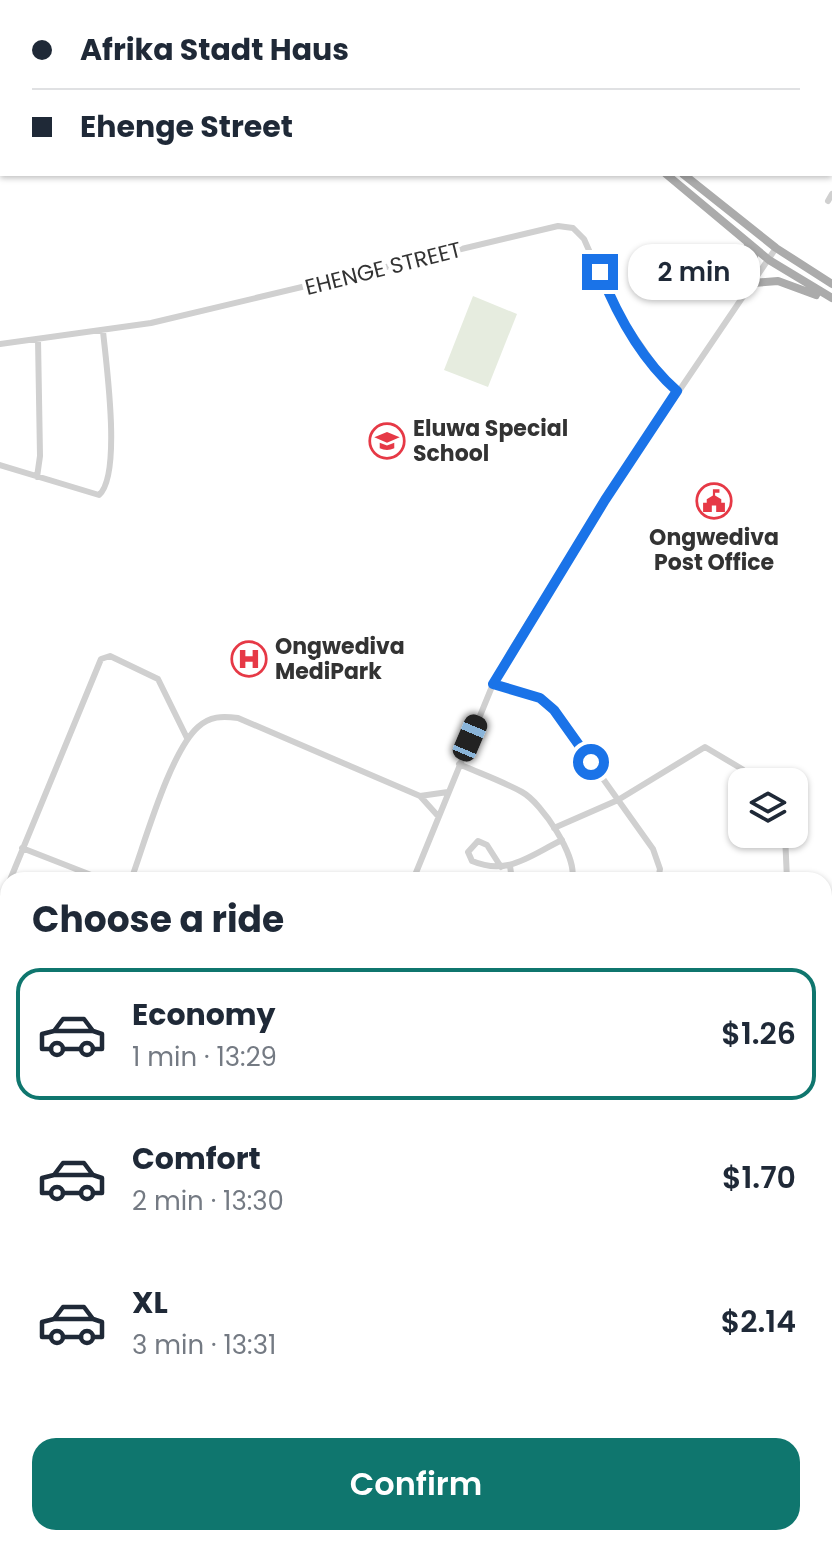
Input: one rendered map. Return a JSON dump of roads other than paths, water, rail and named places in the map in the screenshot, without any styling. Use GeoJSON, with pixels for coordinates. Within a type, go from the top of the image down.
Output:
{"type":"FeatureCollection","features":[{"type":"Feature","properties":{"kind":"main road"},"geometry":{"type":"LineString","coordinates":[[668,176],[769,260],[832,300]]}},
{"type":"Feature","properties":{"kind":"main road"},"geometry":{"type":"LineString","coordinates":[[686,176],[776,248],[832,284]]}},
{"type":"Feature","properties":{"kind":"main road"},"geometry":{"type":"LineString","coordinates":[[733,228],[754,255],[753,283],[778,281],[832,300]]}},
{"type":"Feature","properties":{"kind":"street","name":"EHENGE STREET"},"geometry":{"type":"LineString","coordinates":[[0,344],[151,323],[558,226],[573,228],[584,239],[614,307],[664,379],[677,391]]}},
{"type":"Feature","properties":{"kind":"street"},"geometry":{"type":"LineString","coordinates":[[416,872],[493,684],[605,500],[776,248]]}},
{"type":"Feature","properties":{"kind":"street"},"geometry":{"type":"LineString","coordinates":[[0,465],[99,495],[107,489],[110,471],[108,380],[103,331]]}},
{"type":"Feature","properties":{"kind":"street"},"geometry":{"type":"LineString","coordinates":[[37,477],[40,456],[38,339]]}},
{"type":"Feature","properties":{"kind":"street"},"geometry":{"type":"LineString","coordinates":[[13,872],[101,659],[110,656],[158,679],[187,738]]}},
{"type":"Feature","properties":{"kind":"street"},"geometry":{"type":"LineString","coordinates":[[493,684],[540,698],[554,710],[658,858],[658,872]]}},
{"type":"Feature","properties":{"kind":"street"},"geometry":{"type":"LineString","coordinates":[[134,872],[180,750],[200,725],[219,716],[238,718],[420,796],[438,816]]}},
{"type":"Feature","properties":{"kind":"street"},"geometry":{"type":"LineString","coordinates":[[554,828],[618,800],[705,747],[728,764],[739,768]]}},
{"type":"Feature","properties":{"kind":"street"},"geometry":{"type":"LineString","coordinates":[[459,764],[522,792],[562,840],[574,872]]}},
{"type":"Feature","properties":{"kind":"street"},"geometry":{"type":"LineString","coordinates":[[420,796],[448,792]]}},
{"type":"Feature","properties":{"kind":"street"},"geometry":{"type":"LineString","coordinates":[[501,867],[487,845],[478,841],[472,845],[468,852],[472,861],[491,869],[510,866],[562,840]]}},
{"type":"Feature","properties":{"kind":"street"},"geometry":{"type":"LineString","coordinates":[[22,848],[84,872]]}},
{"type":"Feature","properties":{"kind":"street"},"geometry":{"type":"LineString","coordinates":[[786,848],[787,872]]}},
{"type":"Feature","properties":{"kind":"street"},"geometry":{"type":"LineString","coordinates":[[510,866],[511,872]]}},
{"type":"Feature","properties":{"kind":"place","name":"Eluwa Special School"},"geometry":{"type":"Point","coordinates":[387,441]}},
{"type":"Feature","properties":{"kind":"place","name":"Ongwediva Post Office"},"geometry":{"type":"Point","coordinates":[714,501]}},
{"type":"Feature","properties":{"kind":"place","name":"Ongwediva MediPark"},"geometry":{"type":"Point","coordinates":[249,659]}}]}
